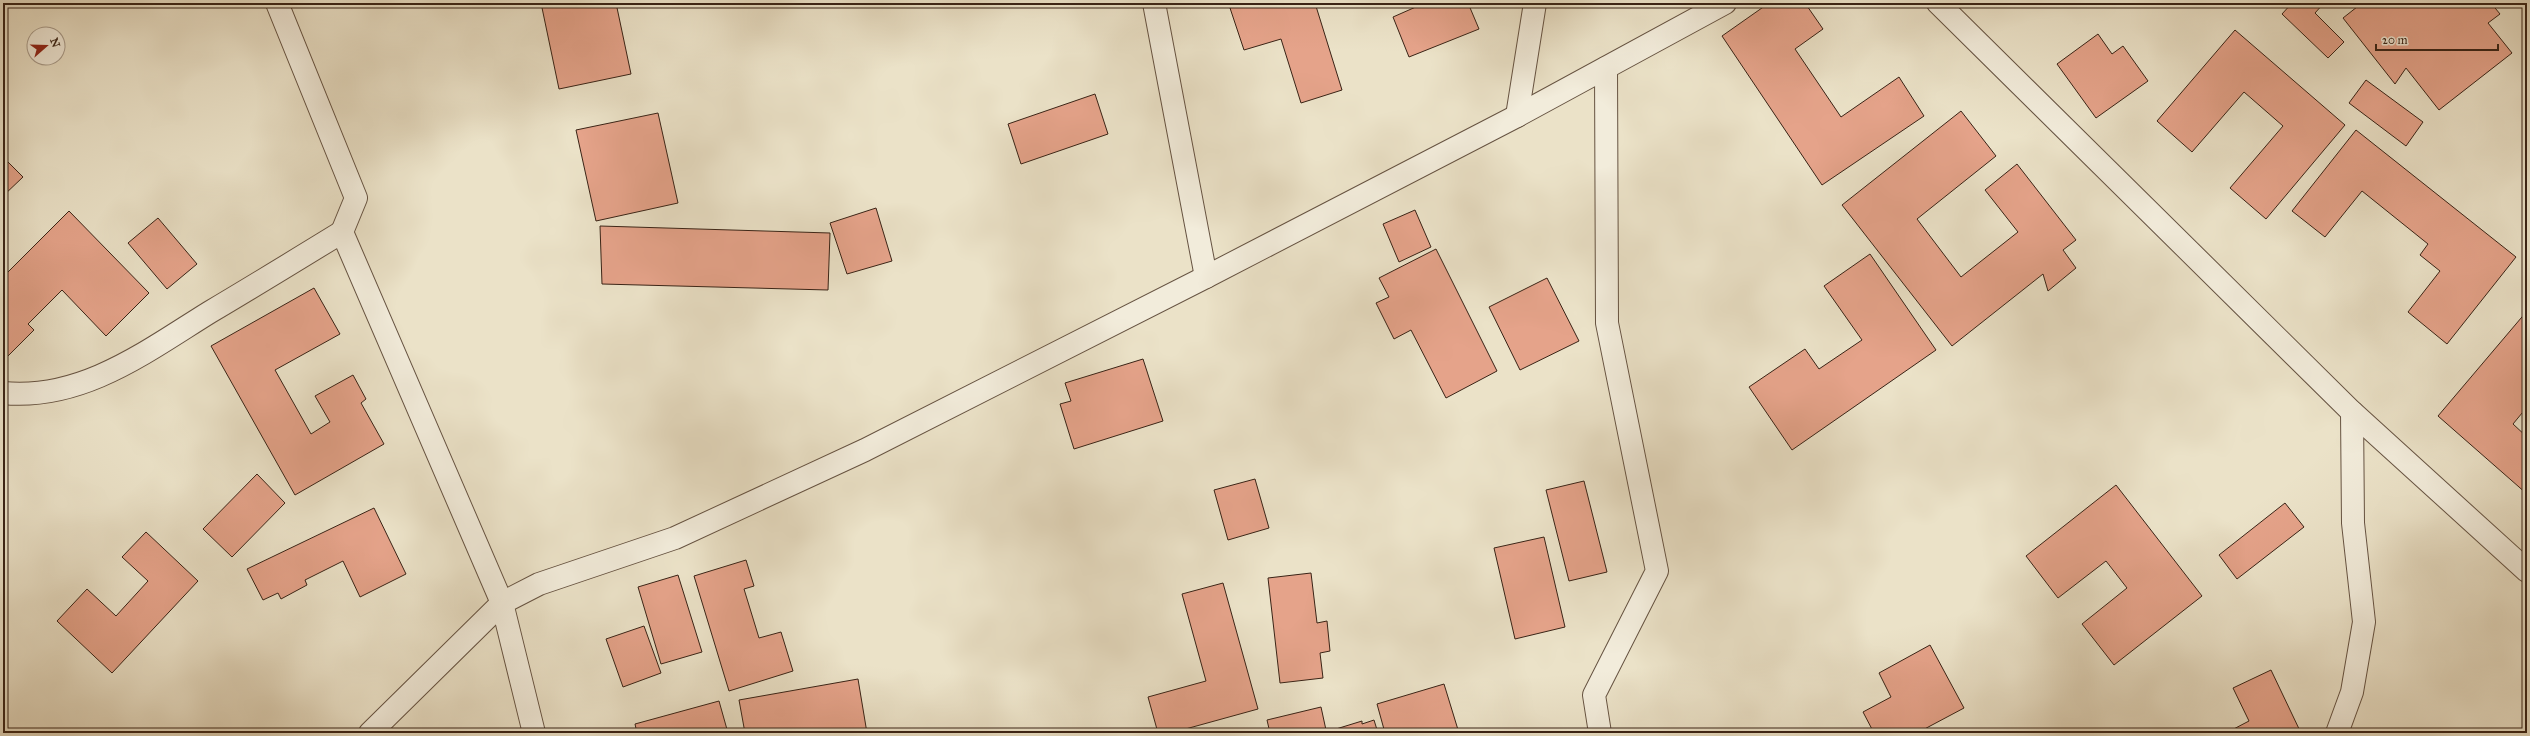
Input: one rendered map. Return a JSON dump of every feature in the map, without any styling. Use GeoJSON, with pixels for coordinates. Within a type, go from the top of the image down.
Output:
{"type":"FeatureCollection","features":[{"type":"Feature","properties":{"kind":"street"},"geometry":{"type":"LineString","coordinates":[[3,393],[42,392],[67,388],[115,371],[342,232],[356,198],[277,3]]}},
{"type":"Feature","properties":{"kind":"street"},"geometry":{"type":"LineString","coordinates":[[1154,3],[1206,277]]}},
{"type":"Feature","properties":{"kind":"street"},"geometry":{"type":"LineString","coordinates":[[1517,116],[1535,3]]}},
{"type":"Feature","properties":{"kind":"street"},"geometry":{"type":"LineString","coordinates":[[370,733],[502,603],[539,584],[675,538],[858,453],[1206,277],[1517,116],[1725,3]]}},
{"type":"Feature","properties":{"kind":"street"},"geometry":{"type":"LineString","coordinates":[[1938,3],[2352,412],[2527,571]]}},
{"type":"Feature","properties":{"kind":"street"},"geometry":{"type":"LineString","coordinates":[[1600,733],[1594,695],[1657,571],[1607,323],[1606,68]]}},
{"type":"Feature","properties":{"kind":"street"},"geometry":{"type":"LineString","coordinates":[[342,232],[502,603],[534,733]]}},
{"type":"Feature","properties":{"kind":"street"},"geometry":{"type":"LineString","coordinates":[[2337,733],[2352,692],[2364,622],[2352,523],[2352,412]]}},
{"type":"Feature","properties":{"kind":"building"},"geometry":{"type":"Polygon","coordinates":[[[541,3],[616,3],[631,74],[559,89],[541,3]]]}},
{"type":"Feature","properties":{"kind":"building"},"geometry":{"type":"Polygon","coordinates":[[[1245,3],[1315,3],[1342,90],[1301,103],[1281,39],[1244,50],[1230,8],[1245,3]]]}},
{"type":"Feature","properties":{"kind":"building"},"geometry":{"type":"Polygon","coordinates":[[[1417,3],[1468,3],[1479,29],[1409,57],[1393,17],[1418,6],[1417,3]]]}},
{"type":"Feature","properties":{"kind":"building"},"geometry":{"type":"Polygon","coordinates":[[[1769,3],[1805,3],[1823,29],[1795,49],[1841,117],[1899,77],[1924,116],[1822,185],[1722,36],[1769,3]]]}},
{"type":"Feature","properties":{"kind":"building"},"geometry":{"type":"Polygon","coordinates":[[[2292,3],[2324,3],[2315,13],[2344,42],[2328,58],[2282,14],[2292,3]]]}},
{"type":"Feature","properties":{"kind":"building"},"geometry":{"type":"Polygon","coordinates":[[[2362,3],[2491,3],[2500,14],[2488,23],[2512,53],[2439,110],[2406,68],[2395,84],[2343,18],[2362,3]]]}},
{"type":"Feature","properties":{"kind":"building"},"geometry":{"type":"Polygon","coordinates":[[[2235,30],[2345,125],[2266,219],[2230,188],[2283,126],[2244,92],[2192,152],[2157,121],[2235,30]]]}},
{"type":"Feature","properties":{"kind":"building"},"geometry":{"type":"Polygon","coordinates":[[[2098,34],[2112,54],[2123,46],[2148,81],[2096,118],[2057,64],[2098,34]]]}},
{"type":"Feature","properties":{"kind":"building"},"geometry":{"type":"Polygon","coordinates":[[[2366,80],[2423,122],[2406,146],[2349,103],[2366,80]]]}},
{"type":"Feature","properties":{"kind":"building"},"geometry":{"type":"Polygon","coordinates":[[[1095,94],[1108,134],[1021,164],[1008,124],[1095,94]]]}},
{"type":"Feature","properties":{"kind":"building"},"geometry":{"type":"Polygon","coordinates":[[[1961,111],[1996,156],[1917,219],[1961,277],[2018,232],[1985,190],[2017,164],[2076,240],[2063,250],[2076,268],[2048,291],[2043,274],[1952,346],[1842,205],[1961,111]]]}},
{"type":"Feature","properties":{"kind":"building"},"geometry":{"type":"Polygon","coordinates":[[[658,113],[678,203],[596,221],[576,130],[658,113]]]}},
{"type":"Feature","properties":{"kind":"building"},"geometry":{"type":"Polygon","coordinates":[[[2356,130],[2516,257],[2447,344],[2408,312],[2440,271],[2420,255],[2428,244],[2362,191],[2325,237],[2292,211],[2356,130]]]}},
{"type":"Feature","properties":{"kind":"building"},"geometry":{"type":"Polygon","coordinates":[[[3,157],[23,177],[3,196],[3,157]]]}},
{"type":"Feature","properties":{"kind":"building"},"geometry":{"type":"Polygon","coordinates":[[[876,208],[892,261],[847,274],[830,223],[876,208]]]}},
{"type":"Feature","properties":{"kind":"building"},"geometry":{"type":"Polygon","coordinates":[[[1415,210],[1431,247],[1399,262],[1383,224],[1415,210]]]}},
{"type":"Feature","properties":{"kind":"building"},"geometry":{"type":"Polygon","coordinates":[[[69,211],[149,293],[106,336],[62,290],[28,324],[34,330],[3,361],[3,277],[69,211]]]}},
{"type":"Feature","properties":{"kind":"building"},"geometry":{"type":"Polygon","coordinates":[[[158,218],[197,264],[167,289],[128,243],[158,218]]]}},
{"type":"Feature","properties":{"kind":"building"},"geometry":{"type":"Polygon","coordinates":[[[600,226],[830,233],[828,290],[602,284],[600,226]]]}},
{"type":"Feature","properties":{"kind":"building"},"geometry":{"type":"Polygon","coordinates":[[[1436,249],[1497,371],[1446,398],[1411,330],[1394,339],[1376,303],[1389,297],[1379,278],[1436,249]]]}},
{"type":"Feature","properties":{"kind":"building"},"geometry":{"type":"Polygon","coordinates":[[[1870,254],[1936,350],[1792,450],[1749,387],[1805,349],[1819,369],[1862,340],[1824,286],[1870,254]]]}},
{"type":"Feature","properties":{"kind":"building"},"geometry":{"type":"Polygon","coordinates":[[[1547,278],[1579,341],[1520,370],[1489,307],[1547,278]]]}},
{"type":"Feature","properties":{"kind":"building"},"geometry":{"type":"Polygon","coordinates":[[[314,288],[340,334],[275,370],[311,434],[330,422],[315,396],[353,375],[366,399],[361,403],[384,444],[295,495],[211,346],[314,288]]]}},
{"type":"Feature","properties":{"kind":"building"},"geometry":{"type":"Polygon","coordinates":[[[2527,311],[2527,407],[2513,424],[2527,437],[2527,494],[2438,416],[2527,311]]]}},
{"type":"Feature","properties":{"kind":"building"},"geometry":{"type":"Polygon","coordinates":[[[1143,359],[1163,421],[1074,449],[1060,404],[1071,401],[1065,383],[1143,359]]]}},
{"type":"Feature","properties":{"kind":"building"},"geometry":{"type":"Polygon","coordinates":[[[257,474],[285,503],[232,557],[203,529],[257,474]]]}},
{"type":"Feature","properties":{"kind":"building"},"geometry":{"type":"Polygon","coordinates":[[[1255,479],[1269,528],[1228,540],[1214,490],[1255,479]]]}},
{"type":"Feature","properties":{"kind":"building"},"geometry":{"type":"Polygon","coordinates":[[[1584,481],[1607,572],[1569,581],[1546,490],[1584,481]]]}},
{"type":"Feature","properties":{"kind":"building"},"geometry":{"type":"Polygon","coordinates":[[[2116,485],[2202,596],[2114,665],[2082,624],[2127,588],[2106,561],[2058,598],[2026,556],[2116,485]]]}},
{"type":"Feature","properties":{"kind":"building"},"geometry":{"type":"Polygon","coordinates":[[[2285,503],[2304,527],[2237,579],[2219,555],[2285,503]]]}},
{"type":"Feature","properties":{"kind":"building"},"geometry":{"type":"Polygon","coordinates":[[[374,508],[406,574],[360,597],[343,561],[305,580],[307,585],[281,599],[278,593],[263,600],[247,569],[374,508]]]}},
{"type":"Feature","properties":{"kind":"building"},"geometry":{"type":"Polygon","coordinates":[[[146,532],[198,581],[112,673],[57,621],[87,589],[116,616],[148,581],[122,557],[146,532]]]}},
{"type":"Feature","properties":{"kind":"building"},"geometry":{"type":"Polygon","coordinates":[[[1544,537],[1565,627],[1515,639],[1494,548],[1544,537]]]}},
{"type":"Feature","properties":{"kind":"building"},"geometry":{"type":"Polygon","coordinates":[[[746,560],[754,586],[744,589],[759,638],[781,632],[793,671],[729,691],[694,576],[746,560]]]}},
{"type":"Feature","properties":{"kind":"building"},"geometry":{"type":"Polygon","coordinates":[[[1311,573],[1317,623],[1327,621],[1330,651],[1320,653],[1323,678],[1280,683],[1268,578],[1311,573]]]}},
{"type":"Feature","properties":{"kind":"building"},"geometry":{"type":"Polygon","coordinates":[[[678,575],[702,652],[661,664],[638,587],[678,575]]]}},
{"type":"Feature","properties":{"kind":"building"},"geometry":{"type":"Polygon","coordinates":[[[1223,583],[1258,709],[1171,733],[1158,733],[1148,697],[1206,681],[1182,594],[1223,583]]]}},
{"type":"Feature","properties":{"kind":"building"},"geometry":{"type":"Polygon","coordinates":[[[644,626],[661,673],[623,687],[606,639],[644,626]]]}},
{"type":"Feature","properties":{"kind":"building"},"geometry":{"type":"Polygon","coordinates":[[[1930,645],[1964,708],[1917,733],[1874,733],[1863,712],[1891,697],[1879,673],[1930,645]]]}},
{"type":"Feature","properties":{"kind":"building"},"geometry":{"type":"Polygon","coordinates":[[[2271,670],[2301,733],[2226,733],[2249,721],[2233,688],[2271,670]]]}},
{"type":"Feature","properties":{"kind":"building"},"geometry":{"type":"Polygon","coordinates":[[[858,679],[867,733],[745,733],[739,700],[858,679]]]}},
{"type":"Feature","properties":{"kind":"building"},"geometry":{"type":"Polygon","coordinates":[[[1444,684],[1459,733],[1385,733],[1377,704],[1444,684]]]}},
{"type":"Feature","properties":{"kind":"building"},"geometry":{"type":"Polygon","coordinates":[[[719,701],[728,733],[637,733],[635,724],[719,701]]]}},
{"type":"Feature","properties":{"kind":"building"},"geometry":{"type":"Polygon","coordinates":[[[1321,707],[1326,730],[1314,733],[1270,733],[1267,720],[1321,707]]]}},
{"type":"Feature","properties":{"kind":"building"},"geometry":{"type":"Polygon","coordinates":[[[1374,720],[1378,733],[1323,733],[1362,721],[1362,724],[1374,720]]]}}]}
